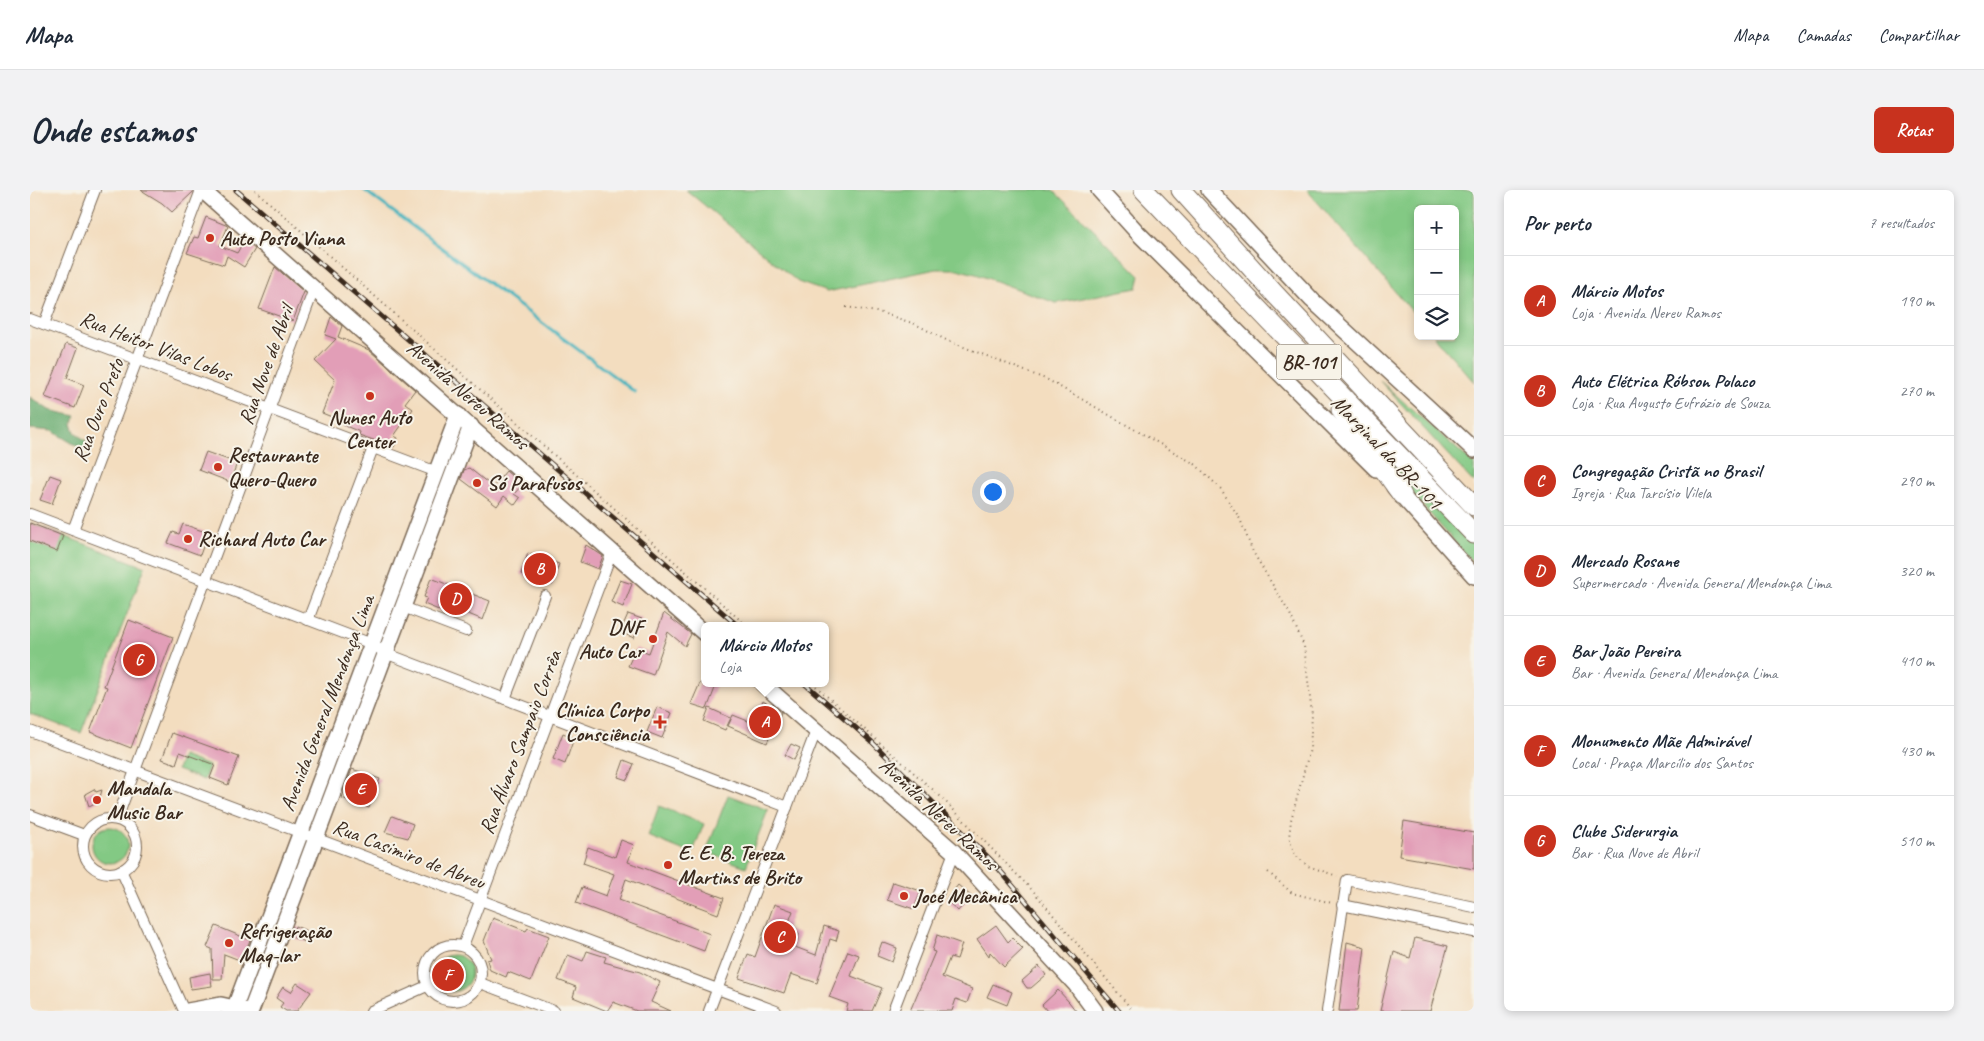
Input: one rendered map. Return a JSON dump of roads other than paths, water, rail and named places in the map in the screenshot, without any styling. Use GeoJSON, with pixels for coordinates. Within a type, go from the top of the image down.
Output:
{"type":"FeatureCollection","features":[{"type":"Feature","properties":{"kind":"highway","name":"BR-101"},"geometry":{"type":"LineString","coordinates":[[1144,190],[1474,534]]}},
{"type":"Feature","properties":{"kind":"highway","name":"BR-101"},"geometry":{"type":"LineString","coordinates":[[1181,190],[1274,293],[1474,506]]}},
{"type":"Feature","properties":{"kind":"highway"},"geometry":{"type":"LineString","coordinates":[[1303,356],[1402,495]]}},
{"type":"Feature","properties":{"kind":"main road","name":"Avenida Nereu Ramos"},"geometry":{"type":"LineString","coordinates":[[201,190],[701,630]]}},
{"type":"Feature","properties":{"kind":"main road","name":"Marginal da BR-101"},"geometry":{"type":"LineString","coordinates":[[1099,190],[1138,233],[1402,495],[1474,576]]}},
{"type":"Feature","properties":{"kind":"main road"},"geometry":{"type":"LineString","coordinates":[[1209,190],[1312,300],[1474,450]]}},
{"type":"Feature","properties":{"kind":"main road","name":"Avenida General Mendonça Lima"},"geometry":{"type":"LineString","coordinates":[[240,1009],[301,833],[458,415]]}},
{"type":"Feature","properties":{"kind":"main road","name":"Avenida General Mendonça Lima"},"geometry":{"type":"LineString","coordinates":[[251,1011],[471,426]]}},
{"type":"Feature","properties":{"kind":"main road","name":"Avenida Nereu Ramos"},"geometry":{"type":"LineString","coordinates":[[766,687],[954,852],[1065,973],[1095,1011]]}},
{"type":"Feature","properties":{"kind":"main road"},"geometry":{"type":"LineString","coordinates":[[188,1011],[221,1004],[240,1009]]}},
{"type":"Feature","properties":{"kind":"street"},"geometry":{"type":"LineString","coordinates":[[44,324],[96,190]]}},
{"type":"Feature","properties":{"kind":"street","name":"Rua Ouro Preto"},"geometry":{"type":"LineString","coordinates":[[73,530],[201,190]]}},
{"type":"Feature","properties":{"kind":"street","name":"Rua Nove de Abril"},"geometry":{"type":"LineString","coordinates":[[117,819],[314,289]]}},
{"type":"Feature","properties":{"kind":"street","name":"Rua Heitor Vilas Lobos"},"geometry":{"type":"LineString","coordinates":[[30,319],[436,472]]}},
{"type":"Feature","properties":{"kind":"street"},"geometry":{"type":"LineString","coordinates":[[308,620],[373,448]]}},
{"type":"Feature","properties":{"kind":"street"},"geometry":{"type":"LineString","coordinates":[[30,514],[372,644],[386,654],[787,807]]}},
{"type":"Feature","properties":{"kind":"street","name":"Rua Álvaro Sampaio Corrêa"},"geometry":{"type":"LineString","coordinates":[[463,946],[612,552]]}},
{"type":"Feature","properties":{"kind":"street"},"geometry":{"type":"LineString","coordinates":[[505,699],[545,596]]}},
{"type":"Feature","properties":{"kind":"street"},"geometry":{"type":"LineString","coordinates":[[403,607],[466,631]]}},
{"type":"Feature","properties":{"kind":"street","name":"Rua Casimiro de Abreu"},"geometry":{"type":"LineString","coordinates":[[30,731],[776,1011]]}},
{"type":"Feature","properties":{"kind":"street"},"geometry":{"type":"LineString","coordinates":[[710,1011],[816,731]]}},
{"type":"Feature","properties":{"kind":"street"},"geometry":{"type":"LineString","coordinates":[[30,815],[84,835]]}},
{"type":"Feature","properties":{"kind":"street"},"geometry":{"type":"LineString","coordinates":[[110,818],[117,819],[132,830],[137,846],[132,862],[121,870],[108,872],[92,866],[83,851],[84,835],[95,822],[110,818]]}},
{"type":"Feature","properties":{"kind":"street"},"geometry":{"type":"LineString","coordinates":[[892,1011],[954,852]]}},
{"type":"Feature","properties":{"kind":"street"},"geometry":{"type":"LineString","coordinates":[[121,870],[184,1011]]}},
{"type":"Feature","properties":{"kind":"street"},"geometry":{"type":"LineString","coordinates":[[1328,1011],[1347,880],[1474,907]]}},
{"type":"Feature","properties":{"kind":"street"},"geometry":{"type":"LineString","coordinates":[[1342,905],[1474,932]]}},
{"type":"Feature","properties":{"kind":"street"},"geometry":{"type":"LineString","coordinates":[[452,945],[463,946],[471,951],[478,960],[481,972],[480,983],[468,997],[450,1002],[442,999],[427,986],[425,968],[428,959],[434,952],[452,945]]}},
{"type":"Feature","properties":{"kind":"street"},"geometry":{"type":"LineString","coordinates":[[480,983],[532,1007],[554,1011]]}},
{"type":"Feature","properties":{"kind":"street"},"geometry":{"type":"LineString","coordinates":[[371,1011],[427,986]]}},
{"type":"Feature","properties":{"kind":"waterway"},"geometry":{"type":"LineString","coordinates":[[364,190],[635,392]]}},
{"type":"Feature","properties":{"kind":"railway"},"geometry":{"type":"LineString","coordinates":[[236,190],[733,622]]}},
{"type":"Feature","properties":{"kind":"railway"},"geometry":{"type":"LineString","coordinates":[[809,687],[872,742],[992,861],[1119,1011]]}},
{"type":"Feature","properties":{"kind":"place","name":"Auto Posto Viana"},"geometry":{"type":"Point","coordinates":[210,238]}},
{"type":"Feature","properties":{"kind":"place","name":"Nunes Auto Center"},"geometry":{"type":"Point","coordinates":[370,396]}},
{"type":"Feature","properties":{"kind":"place","name":"Restaurante Quero-Quero"},"geometry":{"type":"Point","coordinates":[218,467]}},
{"type":"Feature","properties":{"kind":"place","name":"Só Parafusos"},"geometry":{"type":"Point","coordinates":[477,483]}},
{"type":"Feature","properties":{"kind":"place","name":"Richard Auto Car"},"geometry":{"type":"Point","coordinates":[188,539]}},
{"type":"Feature","properties":{"kind":"place","name":"Auto Elétrica Róbson Polaco"},"geometry":{"type":"Point","coordinates":[540,569]}},
{"type":"Feature","properties":{"kind":"place","name":"Mercado Rosane"},"geometry":{"type":"Point","coordinates":[456,599]}},
{"type":"Feature","properties":{"kind":"place","name":"DNF Auto Car"},"geometry":{"type":"Point","coordinates":[653,639]}},
{"type":"Feature","properties":{"kind":"place","name":"Clube Siderurgia"},"geometry":{"type":"Point","coordinates":[139,660]}},
{"type":"Feature","properties":{"kind":"place","name":"Clínica Corpo Consciência"},"geometry":{"type":"Point","coordinates":[660,722]}},
{"type":"Feature","properties":{"kind":"place","name":"Márcio Motos"},"geometry":{"type":"Point","coordinates":[765,722]}},
{"type":"Feature","properties":{"kind":"place","name":"Bar João Pereira"},"geometry":{"type":"Point","coordinates":[361,789]}},
{"type":"Feature","properties":{"kind":"place","name":"Mandala Music Bar"},"geometry":{"type":"Point","coordinates":[97,800]}},
{"type":"Feature","properties":{"kind":"place","name":"E. E. B. Tereza Martins de Brito"},"geometry":{"type":"Point","coordinates":[668,865]}},
{"type":"Feature","properties":{"kind":"place","name":"Jocé Mecânica"},"geometry":{"type":"Point","coordinates":[904,896]}},
{"type":"Feature","properties":{"kind":"place","name":"Congregação Cristã no Brasil"},"geometry":{"type":"Point","coordinates":[780,937]}},
{"type":"Feature","properties":{"kind":"place","name":"Refrigeração Maq-lar"},"geometry":{"type":"Point","coordinates":[229,943]}},
{"type":"Feature","properties":{"kind":"place","name":"Monumento Mãe Admirável"},"geometry":{"type":"Point","coordinates":[448,975]}}]}
